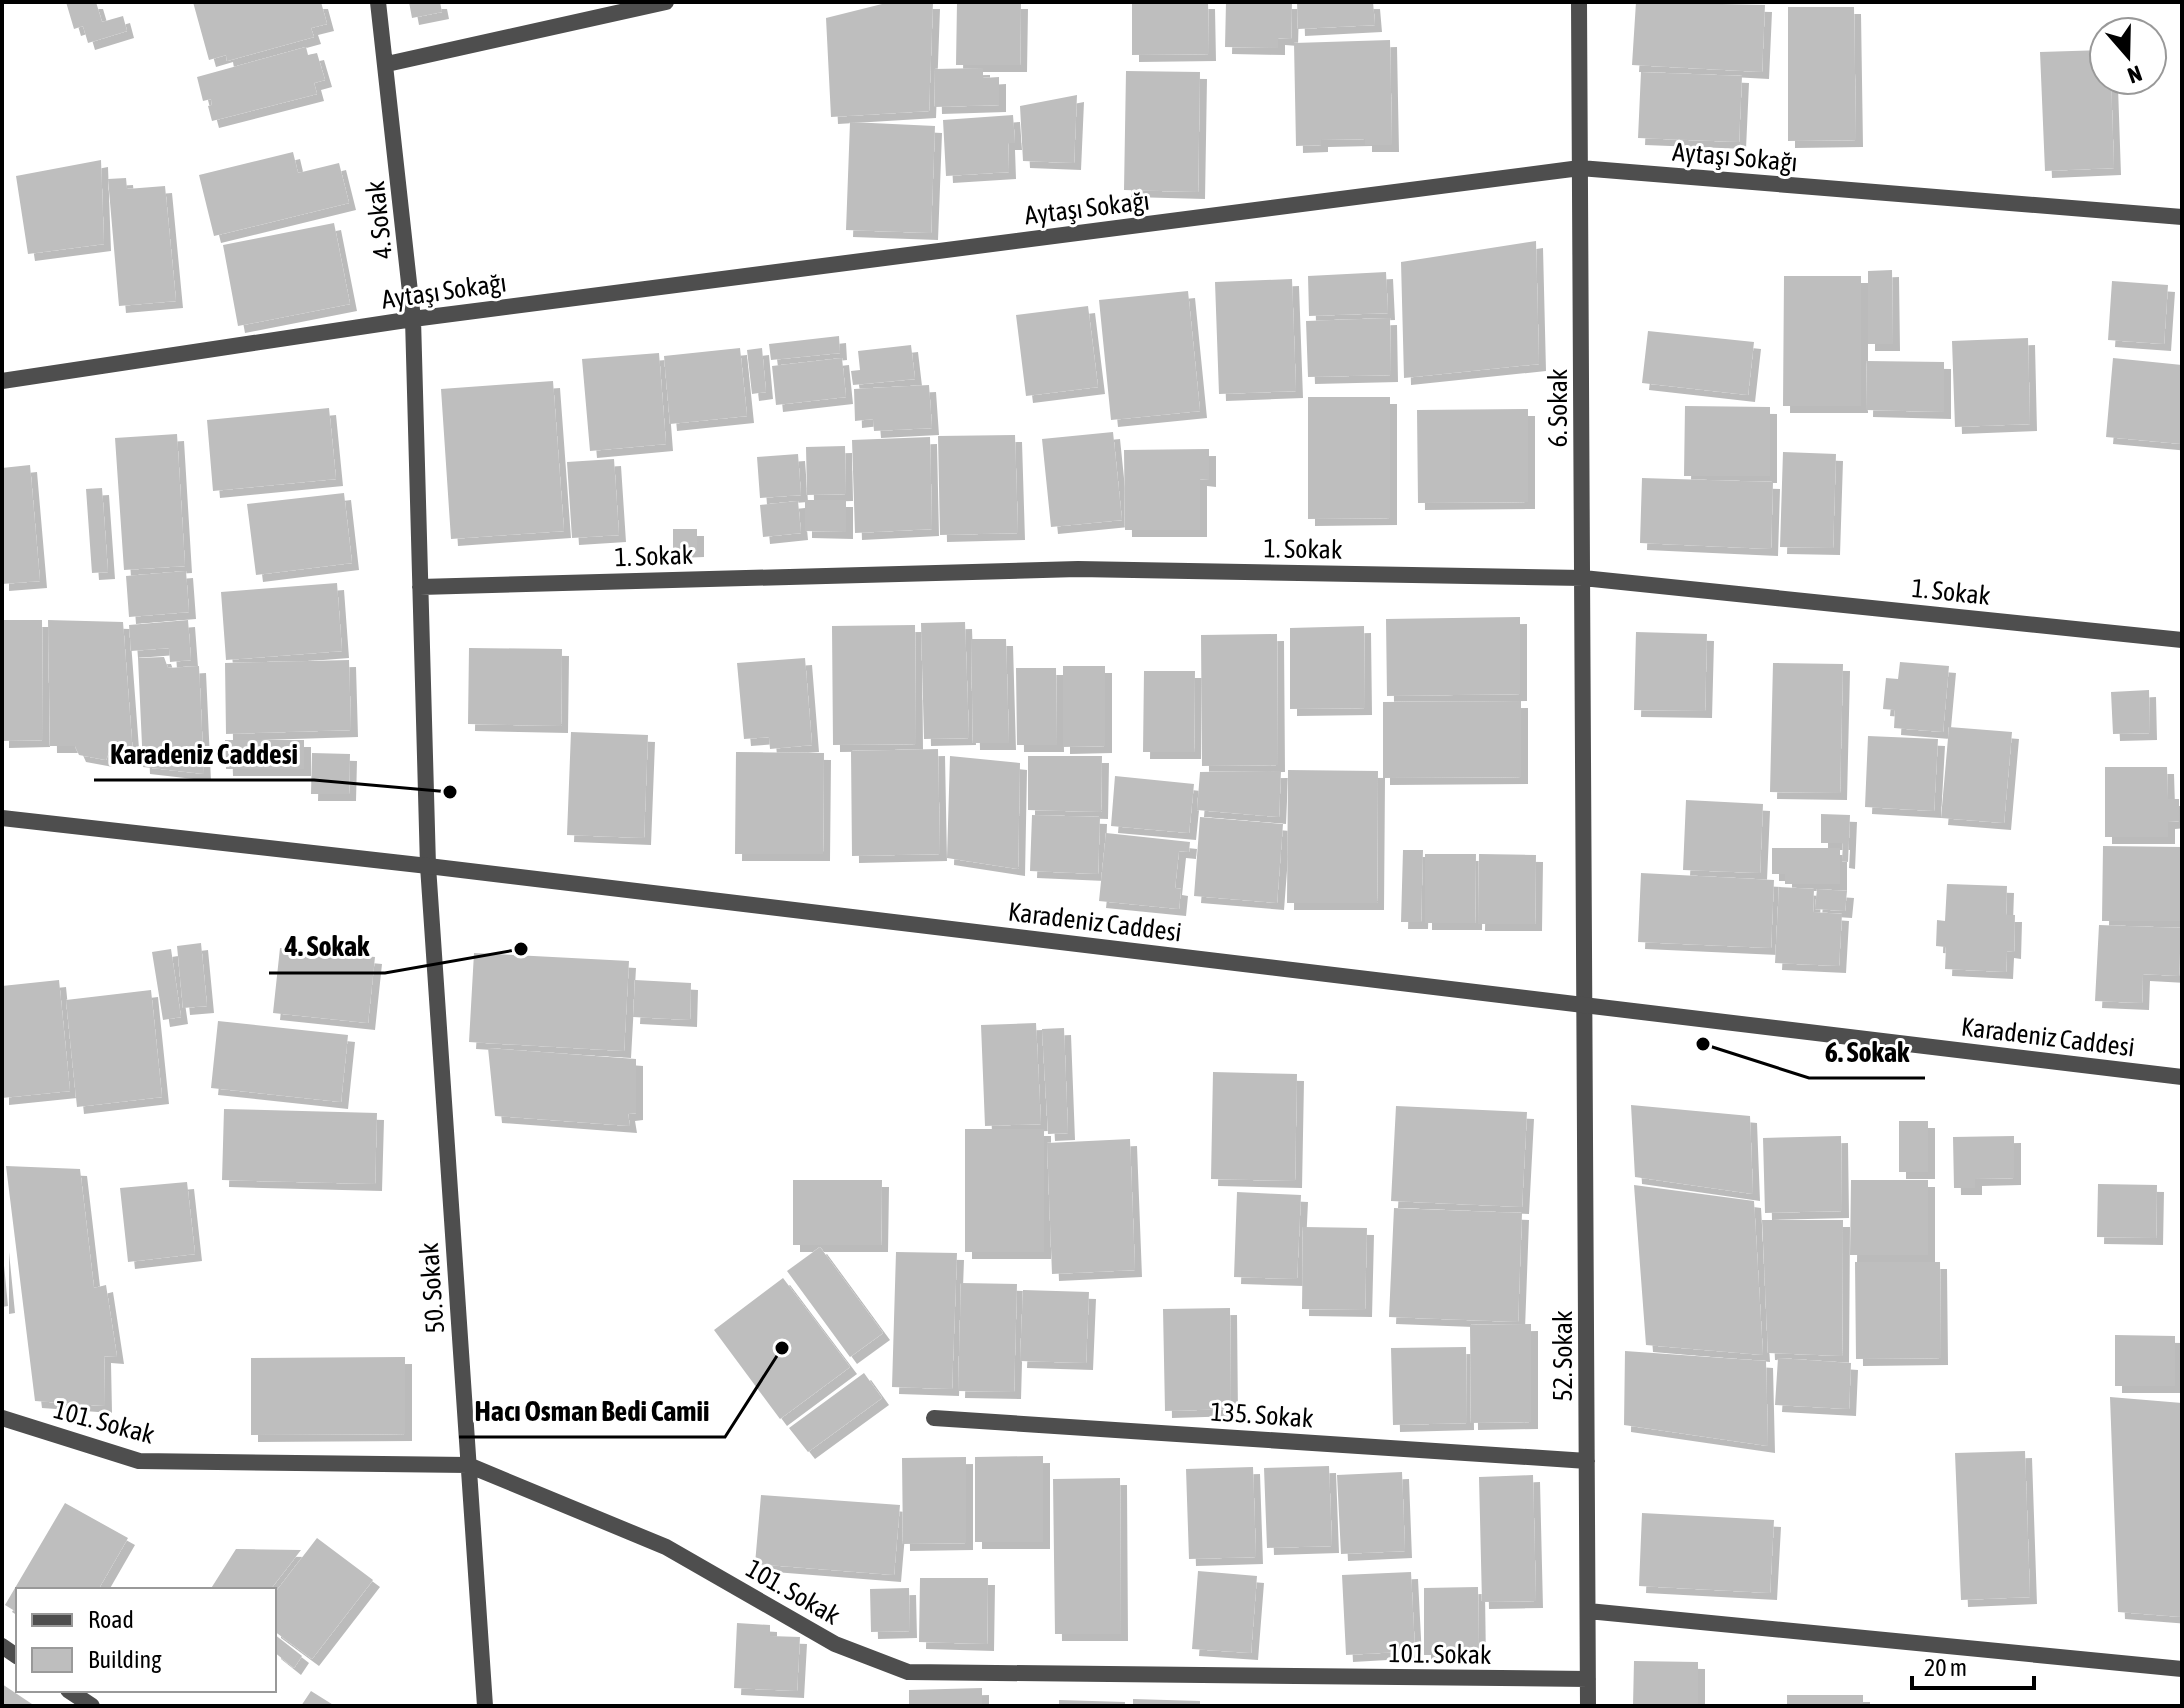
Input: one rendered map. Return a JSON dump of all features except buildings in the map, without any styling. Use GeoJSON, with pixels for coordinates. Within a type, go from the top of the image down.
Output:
{"type":"FeatureCollection","features":[{"type":"Feature","properties":{"kind":"street","name":"4. Sokak"},"geometry":{"type":"LineString","coordinates":[[378,2],[413,319],[428,866]]}},
{"type":"Feature","properties":{"kind":"street"},"geometry":{"type":"LineString","coordinates":[[387,64],[666,2]]}},
{"type":"Feature","properties":{"kind":"street","name":"6. Sokak"},"geometry":{"type":"LineString","coordinates":[[1579,2],[1586,1006]]}},
{"type":"Feature","properties":{"kind":"street","name":"Aytaşı Sokağı"},"geometry":{"type":"LineString","coordinates":[[2,381],[413,319],[1580,168],[2182,217]]}},
{"type":"Feature","properties":{"kind":"street","name":"1. Sokak"},"geometry":{"type":"LineString","coordinates":[[420,587],[1078,569],[1583,578],[2182,640]]}},
{"type":"Feature","properties":{"kind":"street","name":"Karadeniz Caddesi"},"geometry":{"type":"LineString","coordinates":[[2,818],[428,866],[2182,1077]]}},
{"type":"Feature","properties":{"kind":"street","name":"50. Sokak"},"geometry":{"type":"LineString","coordinates":[[428,866],[485,1706]]}},
{"type":"Feature","properties":{"kind":"street","name":"52. Sokak"},"geometry":{"type":"LineString","coordinates":[[1586,1006],[1588,1706]]}},
{"type":"Feature","properties":{"kind":"street","name":"101. Sokak"},"geometry":{"type":"LineString","coordinates":[[2,1418],[139,1461],[468,1465],[666,1547],[835,1644],[908,1672],[1588,1679]]}},
{"type":"Feature","properties":{"kind":"street","name":"135. Sokak"},"geometry":{"type":"LineString","coordinates":[[934,1418],[1587,1461]]}},
{"type":"Feature","properties":{"kind":"street"},"geometry":{"type":"LineString","coordinates":[[1588,1611],[2182,1669]]}},
{"type":"Feature","properties":{"kind":"street"},"geometry":{"type":"LineString","coordinates":[[71,1692],[92,1706]]}},
{"type":"Feature","properties":{"kind":"place","name":"Karadeniz Caddesi"},"geometry":{"type":"Point","coordinates":[450,792]}},
{"type":"Feature","properties":{"kind":"place","name":"4. Sokak"},"geometry":{"type":"Point","coordinates":[521,949]}},
{"type":"Feature","properties":{"kind":"place","name":"6. Sokak"},"geometry":{"type":"Point","coordinates":[1703,1044]}},
{"type":"Feature","properties":{"kind":"place","name":"Hacı Osman Bedi Camii"},"geometry":{"type":"Point","coordinates":[782,1348]}}]}
